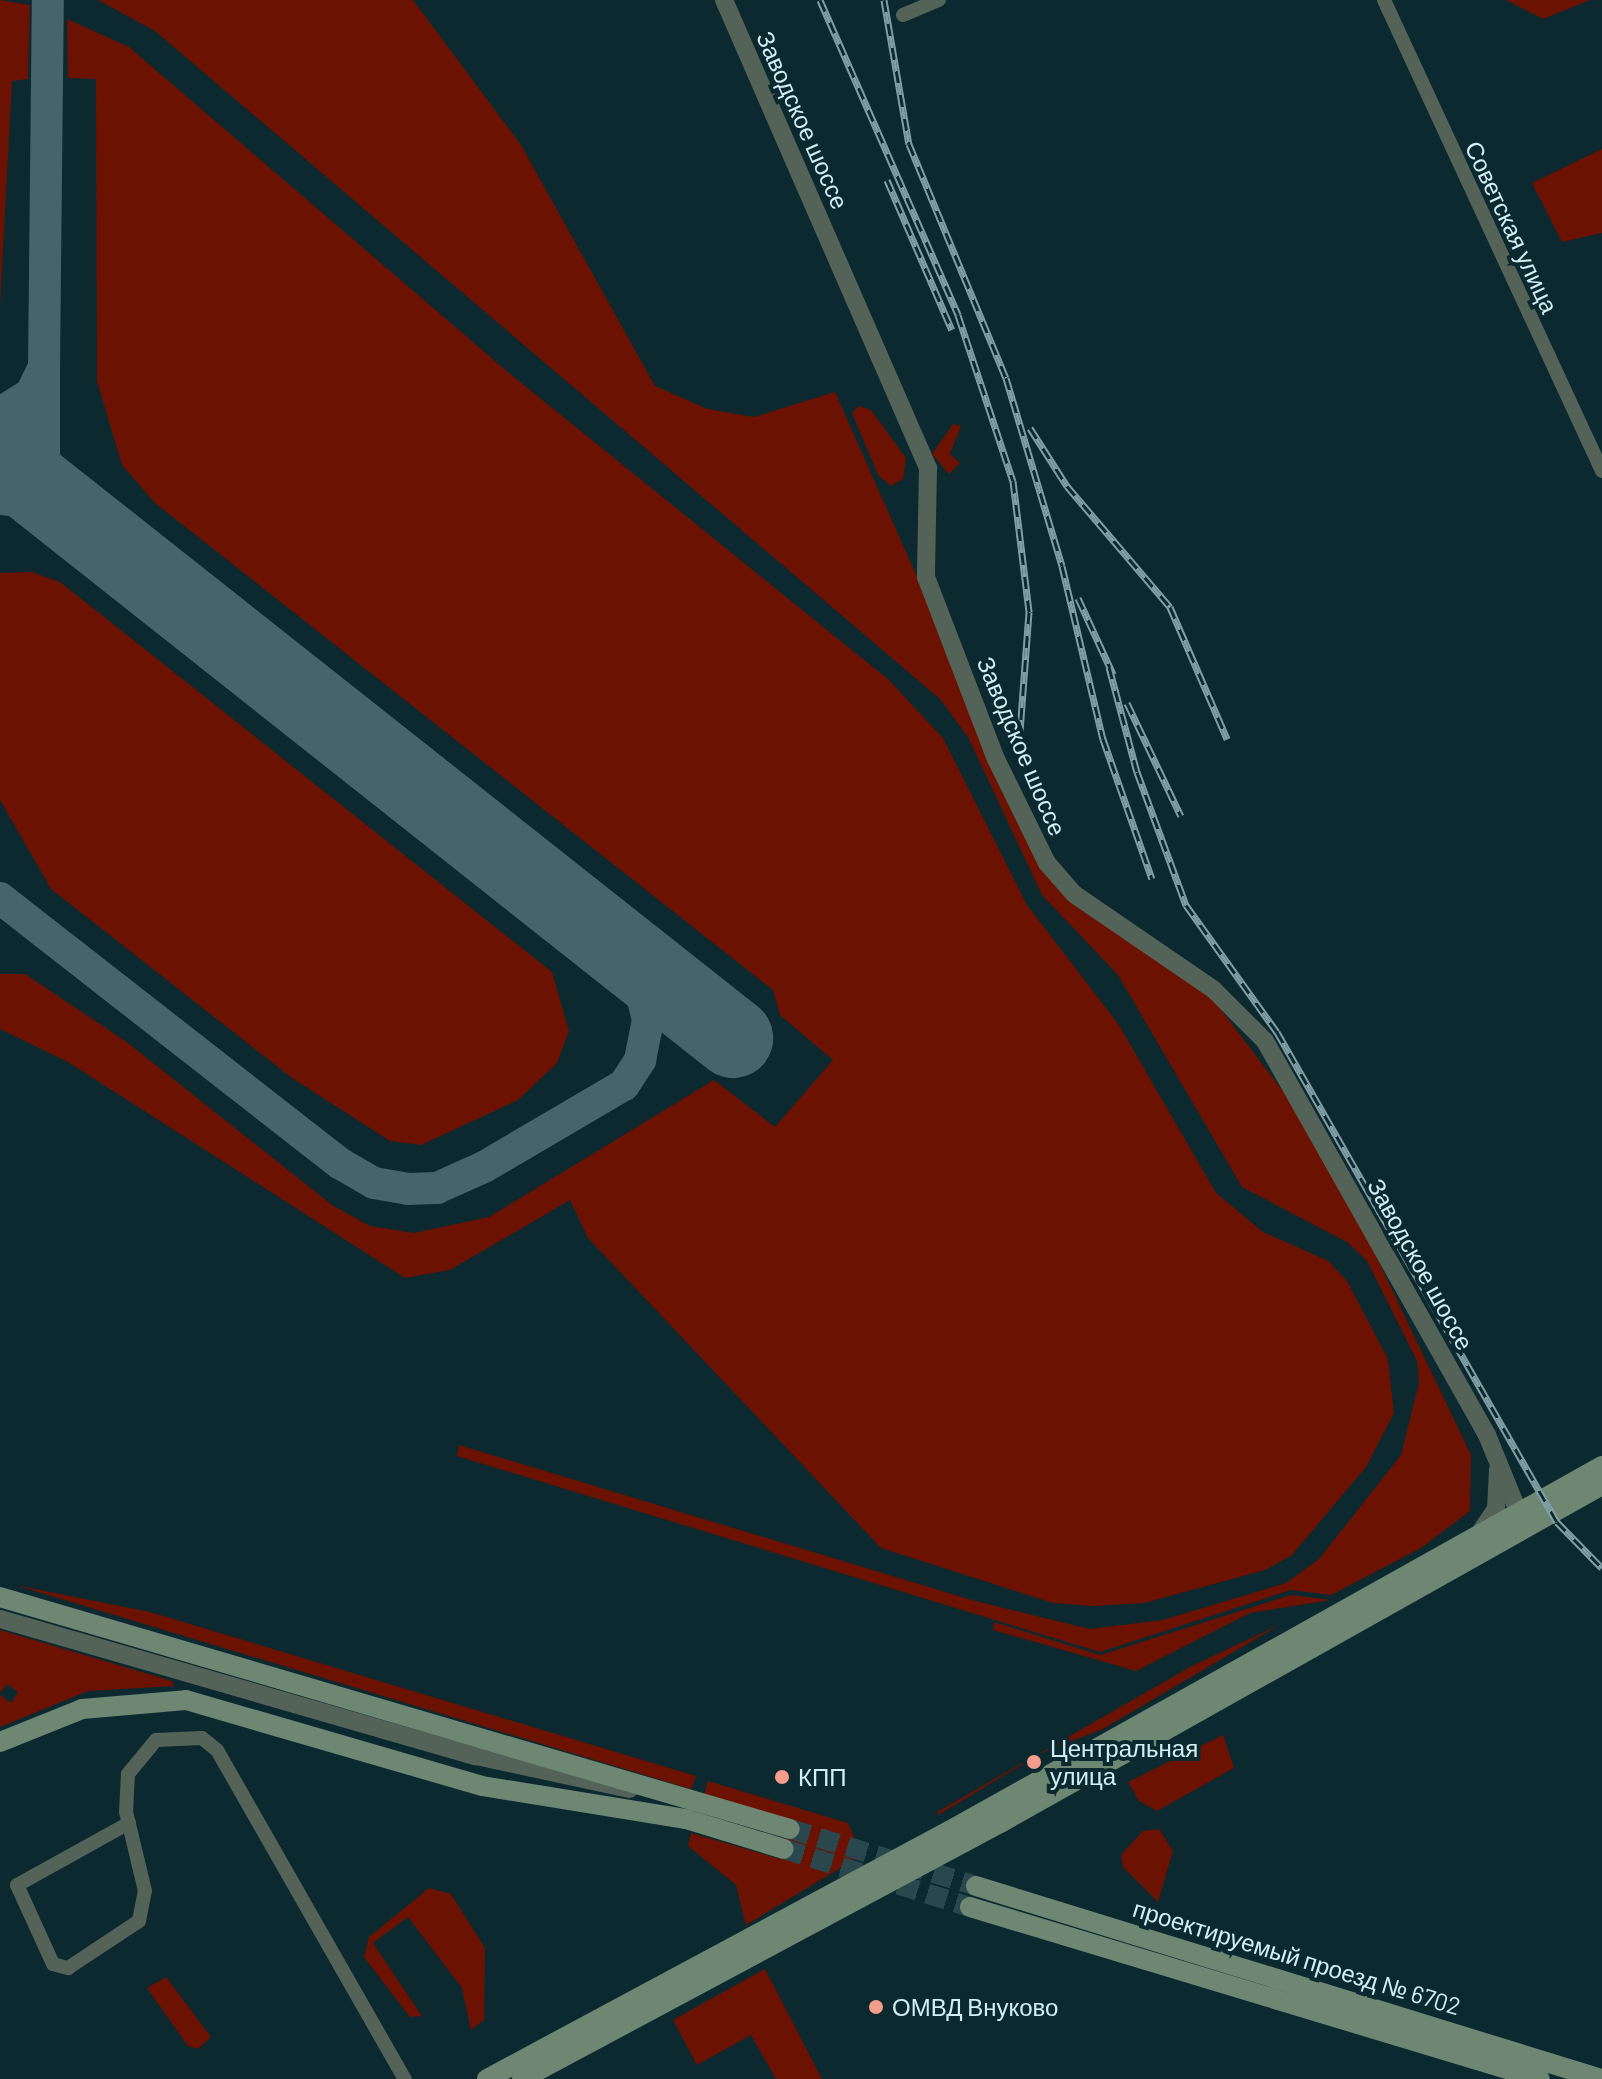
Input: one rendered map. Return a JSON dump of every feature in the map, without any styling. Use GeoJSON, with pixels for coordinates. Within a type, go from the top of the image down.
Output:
{"type":"FeatureCollection","features":[{"type":"Feature","properties":{"kind":"main road"},"geometry":{"type":"LineString","coordinates":[[522,2079],[991,1828],[1522,1520],[1602,1466]]}},
{"type":"Feature","properties":{"kind":"main road"},"geometry":{"type":"LineString","coordinates":[[487,2079],[1478,1535],[1522,1520],[1602,1485]]}},
{"type":"Feature","properties":{"kind":"main road"},"geometry":{"type":"LineString","coordinates":[[0,1597],[790,1829]]}},
{"type":"Feature","properties":{"kind":"main road"},"geometry":{"type":"LineString","coordinates":[[0,1742],[82,1709],[186,1700],[508,1793],[686,1819],[784,1849]]}},
{"type":"Feature","properties":{"kind":"main road","name":"проектируемый проезд № 6702"},"geometry":{"type":"LineString","coordinates":[[976,1886],[1601,2079]]}},
{"type":"Feature","properties":{"kind":"main road","name":"проектируемый проезд № 6702"},"geometry":{"type":"LineString","coordinates":[[970,1907],[1540,2079]]}},
{"type":"Feature","properties":{"kind":"street","name":"Заводское шоссе"},"geometry":{"type":"LineString","coordinates":[[724,0],[928,468],[926,577],[1047,863],[1074,894],[1214,990],[1265,1041],[1496,1455],[1522,1520]]}},
{"type":"Feature","properties":{"kind":"street"},"geometry":{"type":"LineString","coordinates":[[903,15],[939,0]]}},
{"type":"Feature","properties":{"kind":"street","name":"Советская улица"},"geometry":{"type":"LineString","coordinates":[[1384,0],[1602,471]]}},
{"type":"Feature","properties":{"kind":"street"},"geometry":{"type":"LineString","coordinates":[[1478,1535],[1498,1502],[1496,1455]]}},
{"type":"Feature","properties":{"kind":"street"},"geometry":{"type":"LineString","coordinates":[[0,1619],[567,1780],[672,1795]]}},
{"type":"Feature","properties":{"kind":"street"},"geometry":{"type":"LineString","coordinates":[[129,1823],[17,1885],[61,1968],[139,1921],[145,1891],[129,1823],[126,1785],[141,1751],[174,1735],[211,1742],[405,2079]]}},
{"type":"Feature","properties":{"kind":"shaded area"},"geometry":{"type":"Polygon","coordinates":[[[0,0],[30,5],[28,79],[12,81],[0,305],[0,0]]]}},
{"type":"Feature","properties":{"kind":"shaded area"},"geometry":{"type":"Polygon","coordinates":[[[98,0],[413,0],[521,145],[655,386],[708,409],[754,417],[835,392],[1049,874],[1215,1002],[1286,1095],[1342,1185],[1471,1455],[1470,1511],[1421,1548],[1331,1595],[1291,1590],[1100,1652],[457,1456],[459,1445],[975,1601],[1090,1629],[1163,1620],[1286,1583],[1319,1559],[1401,1455],[1419,1383],[1417,1361],[1367,1261],[1347,1242],[1242,1187],[1118,975],[1042,895],[968,737],[940,699],[155,31],[98,0]]]}},
{"type":"Feature","properties":{"kind":"shaded area"},"geometry":{"type":"Polygon","coordinates":[[[1506,0],[1590,0],[1543,19],[1506,0]]]}},
{"type":"Feature","properties":{"kind":"shaded area"},"geometry":{"type":"Polygon","coordinates":[[[67,19],[129,47],[509,373],[889,680],[943,738],[1027,905],[1119,1025],[1216,1193],[1263,1232],[1328,1261],[1347,1281],[1388,1359],[1394,1413],[1366,1467],[1292,1555],[1265,1570],[1144,1603],[1092,1606],[1053,1603],[881,1548],[588,1238],[570,1200],[450,1270],[405,1278],[68,1062],[0,1029],[0,974],[25,974],[128,1043],[332,1205],[370,1226],[414,1233],[489,1217],[714,1080],[775,1127],[833,1060],[780,1015],[773,990],[155,503],[122,465],[97,381],[96,79],[68,78],[67,19]]]}},
{"type":"Feature","properties":{"kind":"shaded area"},"geometry":{"type":"Polygon","coordinates":[[[1602,149],[1602,233],[1562,242],[1532,183],[1602,149]]]}},
{"type":"Feature","properties":{"kind":"shaded area"},"geometry":{"type":"Polygon","coordinates":[[[859,406],[871,410],[906,458],[903,479],[891,486],[878,475],[852,413],[859,406]]]}},
{"type":"Feature","properties":{"kind":"shaded area"},"geometry":{"type":"Polygon","coordinates":[[[953,424],[961,426],[950,454],[960,463],[949,474],[932,454],[953,424]]]}},
{"type":"Feature","properties":{"kind":"shaded area"},"geometry":{"type":"Polygon","coordinates":[[[32,572],[60,582],[552,972],[569,1031],[557,1063],[518,1100],[421,1145],[390,1141],[292,1078],[51,889],[0,800],[0,573],[32,572]]]}},
{"type":"Feature","properties":{"kind":"shaded area"},"geometry":{"type":"Polygon","coordinates":[[[15,1585],[150,1612],[696,1776],[691,1789],[15,1585]]]}},
{"type":"Feature","properties":{"kind":"shaded area"},"geometry":{"type":"Polygon","coordinates":[[[1291,1595],[1331,1600],[1250,1613],[1136,1671],[993,1630],[994,1622],[1100,1655],[1291,1595]]]}},
{"type":"Feature","properties":{"kind":"shaded area"},"geometry":{"type":"Polygon","coordinates":[[[1281,1624],[1103,1729],[1043,1752],[938,1815],[937,1812],[1192,1666],[1281,1624]]]}},
{"type":"Feature","properties":{"kind":"shaded area"},"geometry":{"type":"Polygon","coordinates":[[[0,1630],[172,1681],[174,1686],[88,1691],[0,1727],[0,1695],[11,1703],[18,1692],[7,1684],[0,1693],[0,1630]]]}},
{"type":"Feature","properties":{"kind":"shaded area"},"geometry":{"type":"Polygon","coordinates":[[[1223,1735],[1234,1768],[1157,1811],[1139,1801],[1128,1782],[1223,1735]]]}},
{"type":"Feature","properties":{"kind":"shaded area"},"geometry":{"type":"Polygon","coordinates":[[[708,1781],[848,1823],[862,1855],[746,1925],[736,1885],[688,1846],[691,1833],[780,1859],[791,1822],[704,1795],[708,1781]]]}},
{"type":"Feature","properties":{"kind":"shaded area"},"geometry":{"type":"Polygon","coordinates":[[[1159,1829],[1173,1851],[1158,1902],[1123,1867],[1121,1855],[1143,1831],[1159,1829]]]}},
{"type":"Feature","properties":{"kind":"shaded area"},"geometry":{"type":"Polygon","coordinates":[[[429,1888],[451,1894],[485,1948],[484,2020],[471,2030],[462,1988],[408,1917],[373,1943],[422,2016],[410,2017],[364,1957],[369,1937],[429,1888]]]}},
{"type":"Feature","properties":{"kind":"shaded area"},"geometry":{"type":"Polygon","coordinates":[[[765,1969],[822,2079],[776,2079],[751,2035],[697,2065],[673,2020],[765,1969]]]}},
{"type":"Feature","properties":{"kind":"shaded area"},"geometry":{"type":"Polygon","coordinates":[[[166,1977],[211,2037],[198,2049],[188,2046],[147,1988],[166,1977]]]}},
{"type":"Feature","properties":{"kind":"taxiway"},"geometry":{"type":"LineString","coordinates":[[0,458],[44,367],[48,0]]}},
{"type":"Feature","properties":{"kind":"taxiway"},"geometry":{"type":"LineString","coordinates":[[0,413],[31,394],[44,367],[44,455],[57,505]]}},
{"type":"Feature","properties":{"kind":"taxiway"},"geometry":{"type":"LineString","coordinates":[[0,499],[57,505]]}},
{"type":"Feature","properties":{"kind":"taxiway"},"geometry":{"type":"LineString","coordinates":[[0,898],[341,1164],[374,1183],[408,1189],[437,1188],[484,1167],[624,1085],[640,1060],[648,1020],[637,975],[614,946]]}},
{"type":"Feature","properties":{"kind":"runway"},"geometry":{"type":"LineString","coordinates":[[0,458],[733,1038]]}},
{"type":"Feature","properties":{"kind":"tunnel"},"geometry":{"type":"LineString","coordinates":[[790,1829],[976,1886]]}},
{"type":"Feature","properties":{"kind":"tunnel"},"geometry":{"type":"LineString","coordinates":[[784,1849],[970,1907]]}},
{"type":"Feature","properties":{"kind":"railway"},"geometry":{"type":"LineString","coordinates":[[820,0],[958,315],[1013,481],[1029,612],[1018,757]]}},
{"type":"Feature","properties":{"kind":"railway"},"geometry":{"type":"LineString","coordinates":[[884,0],[909,144],[1006,378],[1062,566],[1103,739],[1152,879]]}},
{"type":"Feature","properties":{"kind":"railway"},"geometry":{"type":"LineString","coordinates":[[887,180],[952,330]]}},
{"type":"Feature","properties":{"kind":"railway"},"geometry":{"type":"LineString","coordinates":[[1030,428],[1067,486],[1170,607],[1227,739]]}},
{"type":"Feature","properties":{"kind":"railway"},"geometry":{"type":"LineString","coordinates":[[1078,598],[1113,674]]}},
{"type":"Feature","properties":{"kind":"railway"},"geometry":{"type":"LineString","coordinates":[[1109,667],[1137,772],[1186,905],[1277,1032],[1557,1522],[1602,1568]]}},
{"type":"Feature","properties":{"kind":"railway"},"geometry":{"type":"LineString","coordinates":[[1127,703],[1181,816]]}},
{"type":"Feature","properties":{"kind":"place","name":"Центральная улица"},"geometry":{"type":"Point","coordinates":[1034,1762]}},
{"type":"Feature","properties":{"kind":"place","name":"КПП"},"geometry":{"type":"Point","coordinates":[782,1777]}},
{"type":"Feature","properties":{"kind":"place","name":"ОМВД Внуково"},"geometry":{"type":"Point","coordinates":[876,2007]}}]}
